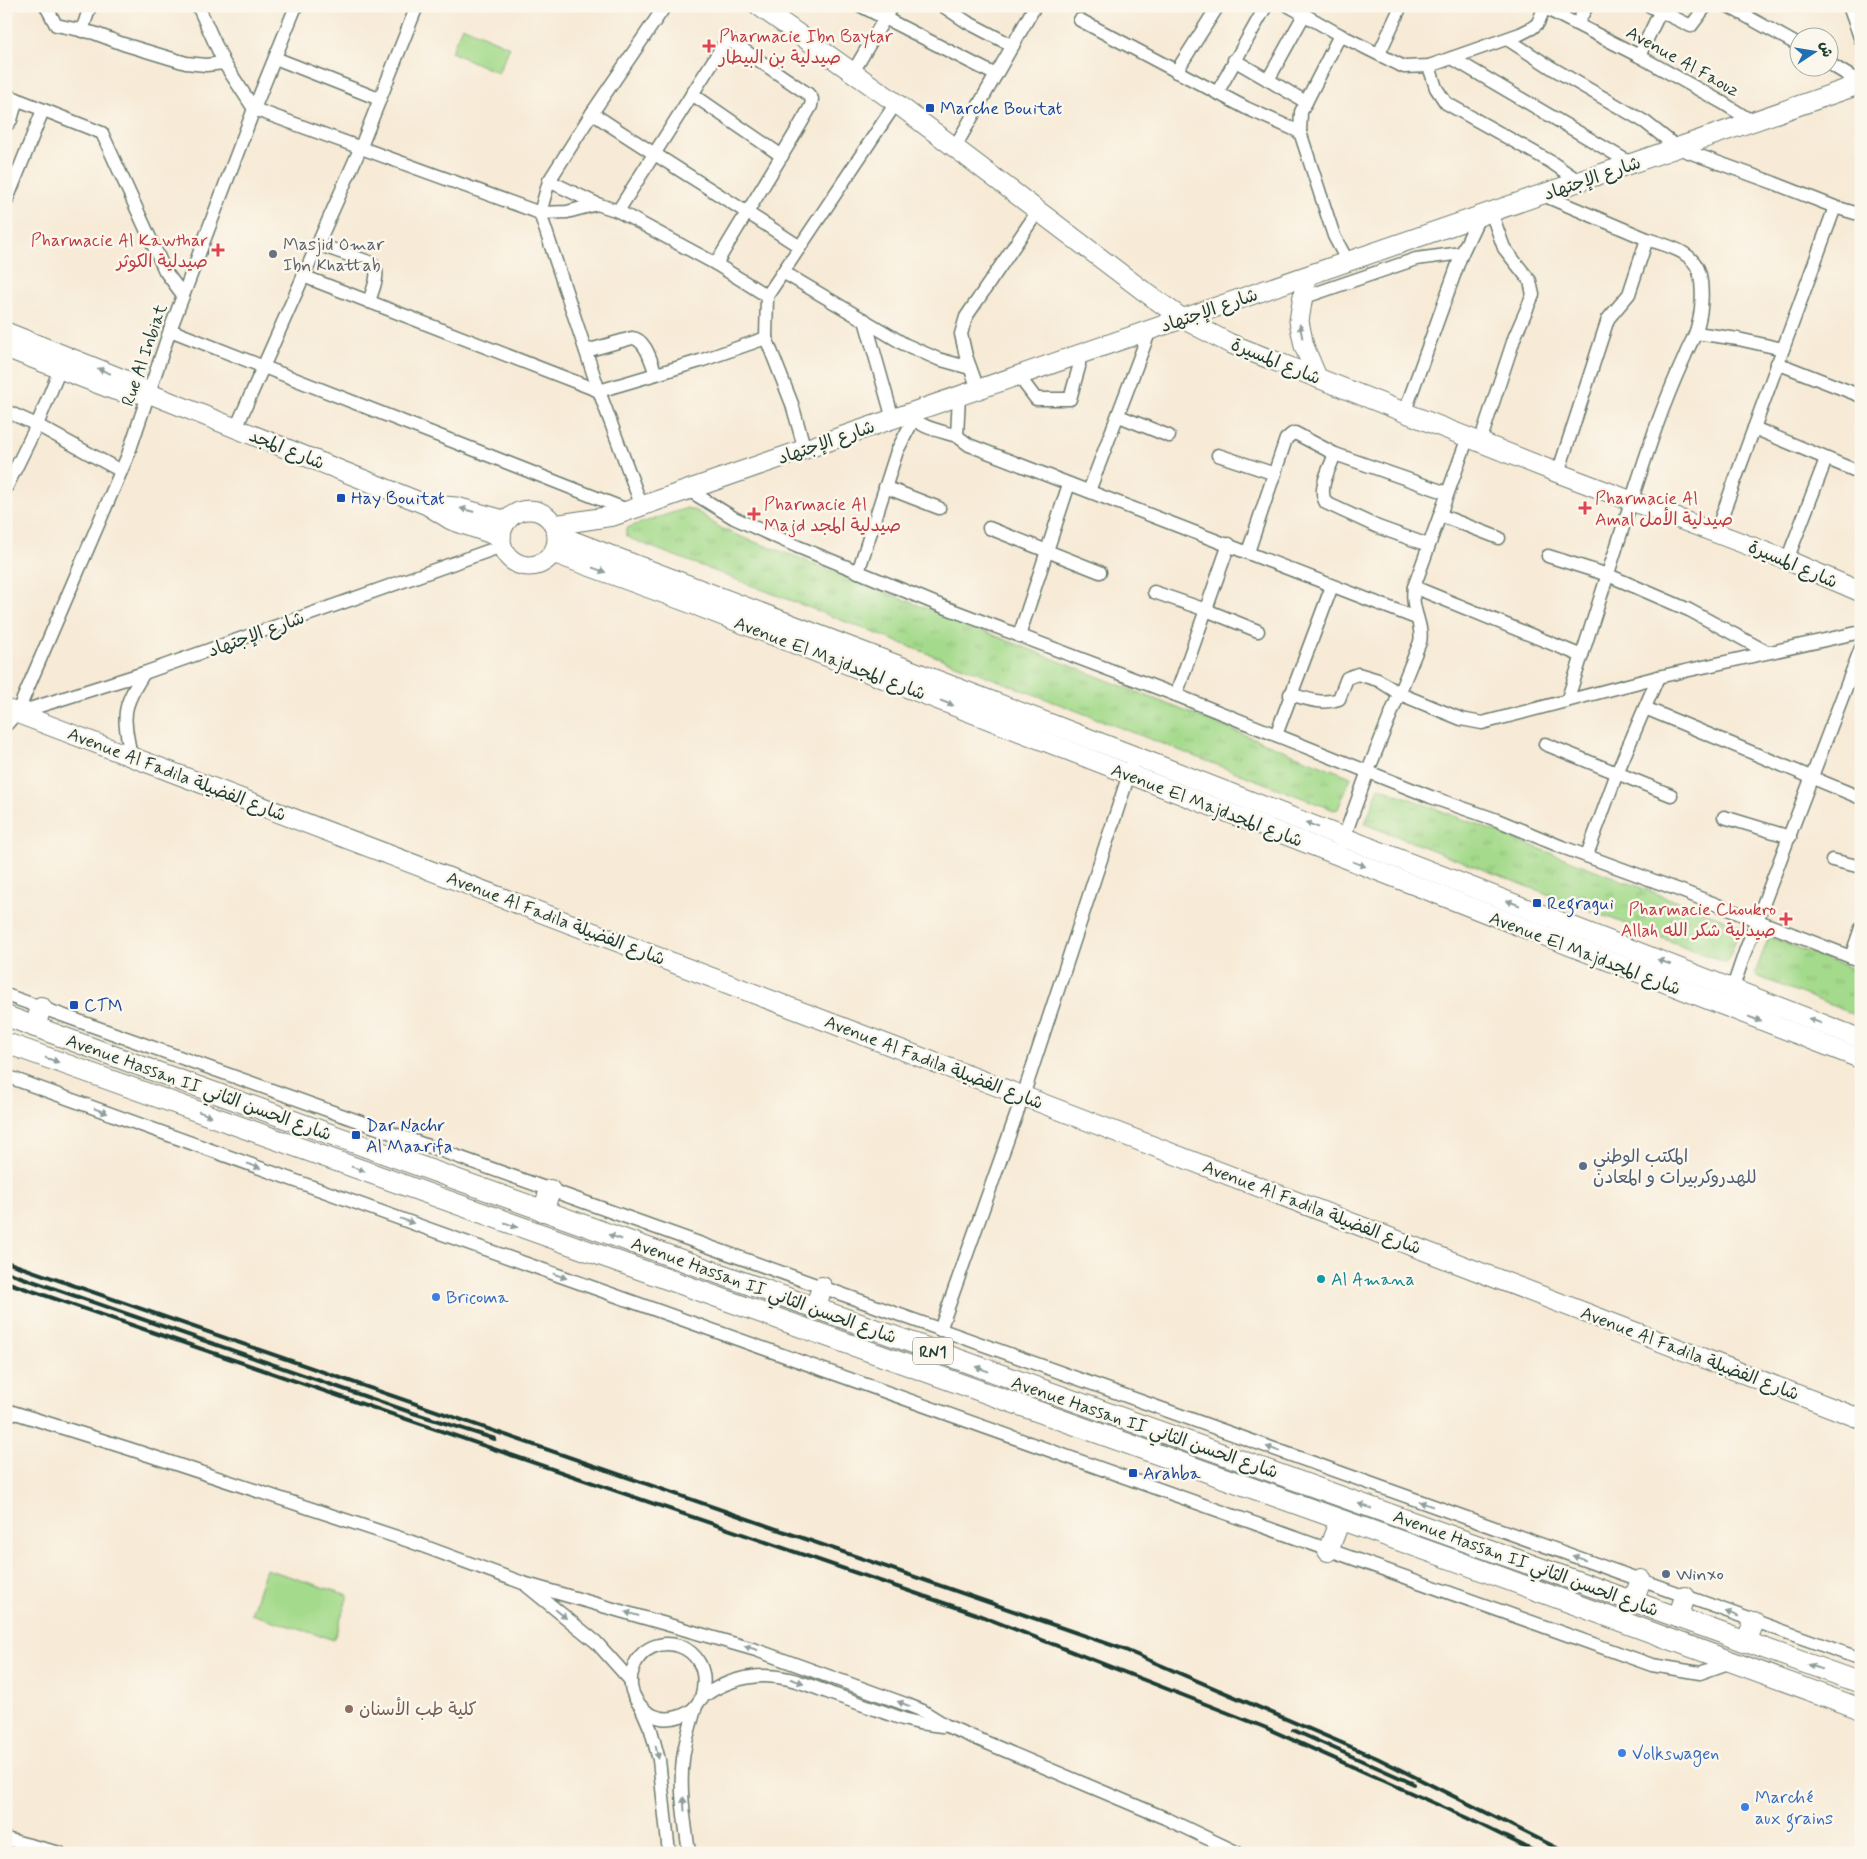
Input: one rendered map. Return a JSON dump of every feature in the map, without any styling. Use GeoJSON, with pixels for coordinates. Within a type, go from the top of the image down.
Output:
{"type":"FeatureCollection","features":[{"type":"Feature","properties":{"kind":"main road"},"geometry":{"type":"LineString","coordinates":[[35,1027],[41,1007]]}},
{"type":"Feature","properties":{"kind":"main road","name":"Avenue Hassan II شارع الحسن الثاني"},"geometry":{"type":"LineString","coordinates":[[6,1016],[815,1309],[1861,1683]]}},
{"type":"Feature","properties":{"kind":"main road","name":"Avenue Hassan II شارع الحسن الثاني"},"geometry":{"type":"LineString","coordinates":[[6,1044],[1340,1520],[1861,1710]]}},
{"type":"Feature","properties":{"kind":"main road"},"geometry":{"type":"LineString","coordinates":[[543,1211],[550,1190]]}},
{"type":"Feature","properties":{"kind":"main road"},"geometry":{"type":"LineString","coordinates":[[815,1309],[822,1287]]}},
{"type":"Feature","properties":{"kind":"main road"},"geometry":{"type":"LineString","coordinates":[[1328,1550],[1340,1520]]}},
{"type":"Feature","properties":{"kind":"main road"},"geometry":{"type":"LineString","coordinates":[[1633,1602],[1641,1580]]}},
{"type":"Feature","properties":{"kind":"main road"},"geometry":{"type":"LineString","coordinates":[[1678,1617],[1685,1597]]}},
{"type":"Feature","properties":{"kind":"main road"},"geometry":{"type":"LineString","coordinates":[[1746,1642],[1754,1622]]}},
{"type":"Feature","properties":{"kind":"street"},"geometry":{"type":"LineString","coordinates":[[46,6],[56,25],[94,33],[186,63],[206,65],[224,63]]}},
{"type":"Feature","properties":{"kind":"street"},"geometry":{"type":"LineString","coordinates":[[82,31],[90,6]]}},
{"type":"Feature","properties":{"kind":"street"},"geometry":{"type":"LineString","coordinates":[[198,6],[224,63],[254,109],[540,213],[567,212],[597,204]]}},
{"type":"Feature","properties":{"kind":"street","name":"Rue Al Inbiat"},"geometry":{"type":"LineString","coordinates":[[10,717],[132,445],[170,330],[254,109],[296,6]]}},
{"type":"Feature","properties":{"kind":"street"},"geometry":{"type":"LineString","coordinates":[[236,428],[360,148],[417,6]]}},
{"type":"Feature","properties":{"kind":"street"},"geometry":{"type":"LineString","coordinates":[[636,509],[540,213],[549,181],[592,113],[665,6]]}},
{"type":"Feature","properties":{"kind":"street","name":"شارع المسيرة"},"geometry":{"type":"LineString","coordinates":[[759,6],[896,103],[1141,290],[1183,319],[1229,343],[1630,501],[1716,532],[1861,592]]}},
{"type":"Feature","properties":{"kind":"street"},"geometry":{"type":"LineString","coordinates":[[861,6],[996,75]]}},
{"type":"Feature","properties":{"kind":"street"},"geometry":{"type":"LineString","coordinates":[[852,72],[892,6]]}},
{"type":"Feature","properties":{"kind":"street"},"geometry":{"type":"LineString","coordinates":[[943,6],[1013,46]]}},
{"type":"Feature","properties":{"kind":"street"},"geometry":{"type":"LineString","coordinates":[[955,147],[1036,6]]}},
{"type":"Feature","properties":{"kind":"street"},"geometry":{"type":"LineString","coordinates":[[1176,72],[1218,6]]}},
{"type":"Feature","properties":{"kind":"street"},"geometry":{"type":"LineString","coordinates":[[1217,93],[1266,6]]}},
{"type":"Feature","properties":{"kind":"street"},"geometry":{"type":"LineString","coordinates":[[1289,6],[1340,35],[1404,67],[1429,66],[1507,39],[1532,28],[1538,23],[1542,7]]}},
{"type":"Feature","properties":{"kind":"street"},"geometry":{"type":"LineString","coordinates":[[1379,54],[1401,6]]}},
{"type":"Feature","properties":{"kind":"street"},"geometry":{"type":"LineString","coordinates":[[1577,24],[1587,6]]}},
{"type":"Feature","properties":{"kind":"street"},"geometry":{"type":"LineString","coordinates":[[1639,56],[1655,9],[1691,26],[1706,6]]}},
{"type":"Feature","properties":{"kind":"street"},"geometry":{"type":"LineString","coordinates":[[1728,6],[1752,12],[1790,39]]}},
{"type":"Feature","properties":{"kind":"street"},"geometry":{"type":"LineString","coordinates":[[1849,6],[1861,40]]}},
{"type":"Feature","properties":{"kind":"street","name":"Avenue Al Faouz"},"geometry":{"type":"LineString","coordinates":[[1542,7],[1639,56],[1724,103],[1753,122]]}},
{"type":"Feature","properties":{"kind":"street"},"geometry":{"type":"LineString","coordinates":[[1268,80],[1304,15]]}},
{"type":"Feature","properties":{"kind":"street"},"geometry":{"type":"LineString","coordinates":[[1080,20],[1217,93],[1300,132]]}},
{"type":"Feature","properties":{"kind":"street"},"geometry":{"type":"LineString","coordinates":[[1340,35],[1306,102],[1300,118],[1300,132],[1334,236],[1348,262]]}},
{"type":"Feature","properties":{"kind":"street"},"geometry":{"type":"LineString","coordinates":[[1507,39],[1644,122],[1678,148],[1835,207],[1855,213],[1861,211]]}},
{"type":"Feature","properties":{"kind":"street"},"geometry":{"type":"LineString","coordinates":[[618,211],[722,47],[727,42],[732,42],[808,94],[812,99],[811,106],[782,156],[746,211],[716,264]]}},
{"type":"Feature","properties":{"kind":"street"},"geometry":{"type":"LineString","coordinates":[[275,58],[379,99]]}},
{"type":"Feature","properties":{"kind":"street"},"geometry":{"type":"LineString","coordinates":[[1452,58],[1632,164]]}},
{"type":"Feature","properties":{"kind":"street"},"geometry":{"type":"LineString","coordinates":[[1234,60],[1306,102]]}},
{"type":"Feature","properties":{"kind":"street"},"geometry":{"type":"LineString","coordinates":[[1429,66],[1436,88],[1446,103],[1529,149],[1580,182]]}},
{"type":"Feature","properties":{"kind":"street"},"geometry":{"type":"LineString","coordinates":[[1840,70],[1861,84]]}},
{"type":"Feature","properties":{"kind":"street","name":"شارع الإجتهاد"},"geometry":{"type":"LineString","coordinates":[[555,538],[614,516],[905,417],[1018,375],[1861,84]]}},
{"type":"Feature","properties":{"kind":"street"},"geometry":{"type":"LineString","coordinates":[[692,94],[782,156]]}},
{"type":"Feature","properties":{"kind":"street"},"geometry":{"type":"LineString","coordinates":[[6,126],[10,120],[11,98],[102,133],[165,271],[183,296]]}},
{"type":"Feature","properties":{"kind":"street"},"geometry":{"type":"LineString","coordinates":[[805,450],[792,404],[766,338],[767,296],[896,103]]}},
{"type":"Feature","properties":{"kind":"street"},"geometry":{"type":"LineString","coordinates":[[6,202],[43,110]]}},
{"type":"Feature","properties":{"kind":"street"},"geometry":{"type":"LineString","coordinates":[[592,113],[800,247]]}},
{"type":"Feature","properties":{"kind":"street"},"geometry":{"type":"LineString","coordinates":[[549,181],[597,204],[618,211],[716,264],[767,296]]}},
{"type":"Feature","properties":{"kind":"street"},"geometry":{"type":"LineString","coordinates":[[1543,195],[1687,255],[1696,262],[1700,276],[1701,292],[1699,322],[1696,333],[1660,418],[1630,501],[1567,701]]}},
{"type":"Feature","properties":{"kind":"street"},"geometry":{"type":"LineString","coordinates":[[1716,532],[1835,207]]}},
{"type":"Feature","properties":{"kind":"street"},"geometry":{"type":"LineString","coordinates":[[978,389],[961,334],[966,317],[1038,211]]}},
{"type":"Feature","properties":{"kind":"street"},"geometry":{"type":"LineString","coordinates":[[1337,856],[1368,771],[1422,635],[1412,597],[1428,545],[1447,493],[1474,439],[1533,295],[1530,281],[1504,248],[1485,215],[1462,253],[1405,411]]}},
{"type":"Feature","properties":{"kind":"street"},"geometry":{"type":"LineString","coordinates":[[1558,473],[1608,319],[1629,294],[1647,239]]}},
{"type":"Feature","properties":{"kind":"street"},"geometry":{"type":"LineString","coordinates":[[317,244],[372,263],[375,266],[376,276],[369,302]]}},
{"type":"Feature","properties":{"kind":"street"},"geometry":{"type":"LineString","coordinates":[[1302,298],[1416,259],[1462,253]]}},
{"type":"Feature","properties":{"kind":"street"},"geometry":{"type":"LineString","coordinates":[[783,272],[904,344],[938,359],[970,368]]}},
{"type":"Feature","properties":{"kind":"street"},"geometry":{"type":"LineString","coordinates":[[303,276],[599,391],[766,338]]}},
{"type":"Feature","properties":{"kind":"street"},"geometry":{"type":"LineString","coordinates":[[1306,277],[1299,320],[1304,346],[1316,377]]}},
{"type":"Feature","properties":{"kind":"street"},"geometry":{"type":"LineString","coordinates":[[858,572],[886,487],[905,417],[865,320]]}},
{"type":"Feature","properties":{"kind":"street"},"geometry":{"type":"LineString","coordinates":[[170,330],[636,509]]}},
{"type":"Feature","properties":{"kind":"street"},"geometry":{"type":"LineString","coordinates":[[1089,491],[1150,330]]}},
{"type":"Feature","properties":{"kind":"street","name":"شارع المجد"},"geometry":{"type":"LineString","coordinates":[[6,332],[133,383],[148,393],[427,505],[451,520],[503,535],[507,556],[515,563],[525,566],[536,566],[546,561],[555,538]]}},
{"type":"Feature","properties":{"kind":"street"},"geometry":{"type":"LineString","coordinates":[[1696,333],[1738,339],[1783,349]]}},
{"type":"Feature","properties":{"kind":"street"},"geometry":{"type":"LineString","coordinates":[[586,351],[636,338],[642,343],[656,374]]}},
{"type":"Feature","properties":{"kind":"street","name":"شارع المجد"},"geometry":{"type":"LineString","coordinates":[[6,348],[114,390],[127,393],[148,393]]}},
{"type":"Feature","properties":{"kind":"street"},"geometry":{"type":"LineString","coordinates":[[1018,375],[1036,399],[1070,399],[1079,367],[1079,355]]}},
{"type":"Feature","properties":{"kind":"street"},"geometry":{"type":"LineString","coordinates":[[1777,363],[1861,396]]}},
{"type":"Feature","properties":{"kind":"street"},"geometry":{"type":"LineString","coordinates":[[6,488],[37,425],[60,369]]}},
{"type":"Feature","properties":{"kind":"street"},"geometry":{"type":"LineString","coordinates":[[957,436],[959,396]]}},
{"type":"Feature","properties":{"kind":"street"},"geometry":{"type":"LineString","coordinates":[[6,411],[37,425],[121,471]]}},
{"type":"Feature","properties":{"kind":"street"},"geometry":{"type":"LineString","coordinates":[[1119,416],[1168,436]]}},
{"type":"Feature","properties":{"kind":"street"},"geometry":{"type":"LineString","coordinates":[[905,417],[933,429],[957,436],[970,445],[1416,618]]}},
{"type":"Feature","properties":{"kind":"street"},"geometry":{"type":"LineString","coordinates":[[1754,428],[1861,473]]}},
{"type":"Feature","properties":{"kind":"street"},"geometry":{"type":"LineString","coordinates":[[1248,552],[1286,439],[1295,433],[1335,454],[1447,493]]}},
{"type":"Feature","properties":{"kind":"street"},"geometry":{"type":"LineString","coordinates":[[1335,454],[1324,482],[1323,498],[1326,503],[1378,527],[1428,545]]}},
{"type":"Feature","properties":{"kind":"street"},"geometry":{"type":"LineString","coordinates":[[1218,455],[1275,474]]}},
{"type":"Feature","properties":{"kind":"street"},"geometry":{"type":"LineString","coordinates":[[1787,560],[1826,459]]}},
{"type":"Feature","properties":{"kind":"street"},"geometry":{"type":"LineString","coordinates":[[1018,636],[1070,484]]}},
{"type":"Feature","properties":{"kind":"street"},"geometry":{"type":"LineString","coordinates":[[886,487],[939,508]]}},
{"type":"Feature","properties":{"kind":"street"},"geometry":{"type":"LineString","coordinates":[[690,490],[734,518],[858,572],[1018,636],[1176,695],[1430,797],[1496,820],[1856,959],[1861,928]]}},
{"type":"Feature","properties":{"kind":"street"},"geometry":{"type":"LineString","coordinates":[[503,535],[514,514],[522,510],[532,510],[541,512],[549,518],[555,538]]}},
{"type":"Feature","properties":{"kind":"street"},"geometry":{"type":"LineString","coordinates":[[1440,516],[1499,538]]}},
{"type":"Feature","properties":{"kind":"street"},"geometry":{"type":"LineString","coordinates":[[989,528],[1047,553],[1100,572]]}},
{"type":"Feature","properties":{"kind":"street","name":"شارع الإجتهاد"},"geometry":{"type":"LineString","coordinates":[[10,717],[144,673],[503,535]]}},
{"type":"Feature","properties":{"kind":"street","name":"Avenue El Majdشارع المجد"},"geometry":{"type":"LineString","coordinates":[[555,538],[1135,756],[1861,1039]]}},
{"type":"Feature","properties":{"kind":"street","name":"Avenue El Majdشارع المجد"},"geometry":{"type":"LineString","coordinates":[[555,538],[687,602],[1861,1059]]}},
{"type":"Feature","properties":{"kind":"street"},"geometry":{"type":"LineString","coordinates":[[1176,695],[1229,544]]}},
{"type":"Feature","properties":{"kind":"street"},"geometry":{"type":"LineString","coordinates":[[1548,556],[1608,575],[1689,610],[1767,652]]}},
{"type":"Feature","properties":{"kind":"street"},"geometry":{"type":"LineString","coordinates":[[1276,735],[1332,586]]}},
{"type":"Feature","properties":{"kind":"street"},"geometry":{"type":"LineString","coordinates":[[1414,587],[1582,656]]}},
{"type":"Feature","properties":{"kind":"street"},"geometry":{"type":"LineString","coordinates":[[1154,592],[1258,631]]}},
{"type":"Feature","properties":{"kind":"street"},"geometry":{"type":"LineString","coordinates":[[1290,694],[1313,701],[1332,702],[1338,699],[1347,678],[1358,674],[1378,680],[1400,694],[1461,719],[1482,724],[1658,677],[1861,632]]}},
{"type":"Feature","properties":{"kind":"street"},"geometry":{"type":"LineString","coordinates":[[1726,1008],[1745,952],[1861,648]]}},
{"type":"Feature","properties":{"kind":"street"},"geometry":{"type":"LineString","coordinates":[[130,756],[125,728],[125,709],[131,693],[144,673]]}},
{"type":"Feature","properties":{"kind":"street"},"geometry":{"type":"LineString","coordinates":[[1587,855],[1617,773],[1658,677]]}},
{"type":"Feature","properties":{"kind":"street"},"geometry":{"type":"LineString","coordinates":[[1645,708],[1861,798]]}},
{"type":"Feature","properties":{"kind":"street","name":"Avenue Al Fadila شارع الفضيلة"},"geometry":{"type":"LineString","coordinates":[[10,717],[130,756],[1023,1096],[1861,1419]]}},
{"type":"Feature","properties":{"kind":"street"},"geometry":{"type":"LineString","coordinates":[[1545,744],[1671,795]]}},
{"type":"Feature","properties":{"kind":"street"},"geometry":{"type":"LineString","coordinates":[[940,1330],[1023,1096],[1135,756]]}},
{"type":"Feature","properties":{"kind":"street"},"geometry":{"type":"LineString","coordinates":[[1231,814],[1237,796]]}},
{"type":"Feature","properties":{"kind":"street"},"geometry":{"type":"LineString","coordinates":[[1724,817],[1790,837]]}},
{"type":"Feature","properties":{"kind":"street"},"geometry":{"type":"LineString","coordinates":[[1832,860],[1861,867]]}},
{"type":"Feature","properties":{"kind":"street"},"geometry":{"type":"LineString","coordinates":[[6,994],[1861,1659]]}},
{"type":"Feature","properties":{"kind":"street"},"geometry":{"type":"LineString","coordinates":[[6,1076],[423,1227],[1652,1665],[1700,1673],[1731,1662]]}},
{"type":"Feature","properties":{"kind":"street"},"geometry":{"type":"LineString","coordinates":[[6,1410],[412,1542],[523,1583],[756,1650],[923,1711],[947,1726],[1165,1818],[1238,1853]]}},
{"type":"Feature","properties":{"kind":"street"},"geometry":{"type":"LineString","coordinates":[[523,1583],[596,1642],[631,1681]]}},
{"type":"Feature","properties":{"kind":"street"},"geometry":{"type":"LineString","coordinates":[[672,1644],[679,1627]]}},
{"type":"Feature","properties":{"kind":"street"},"geometry":{"type":"LineString","coordinates":[[669,1853],[659,1760],[652,1730],[633,1695],[631,1681],[636,1663],[648,1649],[659,1645],[672,1644],[683,1647],[693,1654],[700,1663],[704,1674],[705,1686],[688,1733],[682,1768],[683,1802],[689,1853]]}},
{"type":"Feature","properties":{"kind":"street"},"geometry":{"type":"LineString","coordinates":[[641,1707],[651,1714],[662,1718],[675,1718],[686,1714],[699,1702],[732,1681],[752,1676],[770,1676],[792,1679],[903,1719],[918,1723],[947,1726]]}},
{"type":"Feature","properties":{"kind":"street"},"geometry":{"type":"LineString","coordinates":[[6,1840],[60,1853]]}},
{"type":"Feature","properties":{"kind":"green space"},"geometry":{"type":"Polygon","coordinates":[[[462,26],[510,47],[498,73],[451,52],[462,26]]]}},
{"type":"Feature","properties":{"kind":"green space"},"geometry":{"type":"Polygon","coordinates":[[[687,508],[698,512],[735,535],[797,557],[1351,777],[1338,809],[1334,810],[631,539],[626,535],[626,529],[629,527],[687,508]]]}},
{"type":"Feature","properties":{"kind":"green space"},"geometry":{"type":"Polygon","coordinates":[[[1379,787],[1741,926],[1727,963],[1365,824],[1379,787]]]}},
{"type":"Feature","properties":{"kind":"green space"},"geometry":{"type":"Polygon","coordinates":[[[1769,937],[1861,972],[1861,1017],[1757,976],[1755,973],[1769,937]]]}},
{"type":"Feature","properties":{"kind":"green space"},"geometry":{"type":"Polygon","coordinates":[[[266,1569],[348,1595],[334,1640],[251,1614],[266,1569]]]}},
{"type":"Feature","properties":{"kind":"railway"},"geometry":{"type":"LineString","coordinates":[[6,1262],[1123,1649],[1377,1758],[1567,1853]]}},
{"type":"Feature","properties":{"kind":"railway"},"geometry":{"type":"LineString","coordinates":[[6,1272],[410,1412],[495,1439]]}},
{"type":"Feature","properties":{"kind":"railway"},"geometry":{"type":"LineString","coordinates":[[6,1282],[976,1614],[1264,1727],[1467,1818],[1538,1853]]}},
{"type":"Feature","properties":{"kind":"railway"},"geometry":{"type":"LineString","coordinates":[[1293,1730],[1414,1784]]}},
{"type":"Feature","properties":{"kind":"place","name":"Pharmacie Ibn Baytar صيدلية بن البيطار"},"geometry":{"type":"Point","coordinates":[709,46]}},
{"type":"Feature","properties":{"kind":"place","name":"Marche Bouitat"},"geometry":{"type":"Point","coordinates":[930,108]}},
{"type":"Feature","properties":{"kind":"place","name":"Pharmacie Al Kawthar صيدلية الكوثر"},"geometry":{"type":"Point","coordinates":[218,250]}},
{"type":"Feature","properties":{"kind":"place","name":"Masjid Omar Ibn Khattab"},"geometry":{"type":"Point","coordinates":[273,254]}},
{"type":"Feature","properties":{"kind":"place","name":"Hay Bouitat"},"geometry":{"type":"Point","coordinates":[341,498]}},
{"type":"Feature","properties":{"kind":"place","name":"Pharmacie Al Amal صيدلية الأمل"},"geometry":{"type":"Point","coordinates":[1585,508]}},
{"type":"Feature","properties":{"kind":"place","name":"Pharmacie Al Majd صيدلية المجد"},"geometry":{"type":"Point","coordinates":[754,514]}},
{"type":"Feature","properties":{"kind":"place","name":"Regragui"},"geometry":{"type":"Point","coordinates":[1537,903]}},
{"type":"Feature","properties":{"kind":"place","name":"Pharmacie Choukro Allah صيدلية شكر الله"},"geometry":{"type":"Point","coordinates":[1786,919]}},
{"type":"Feature","properties":{"kind":"place","name":"CTM"},"geometry":{"type":"Point","coordinates":[74,1005]}},
{"type":"Feature","properties":{"kind":"place","name":"Dar Nachr Al Maarifa"},"geometry":{"type":"Point","coordinates":[356,1135]}},
{"type":"Feature","properties":{"kind":"place","name":"المكتب الوطني للهدروكربيرات و المعادن"},"geometry":{"type":"Point","coordinates":[1583,1166]}},
{"type":"Feature","properties":{"kind":"place","name":"Al Amana"},"geometry":{"type":"Point","coordinates":[1321,1279]}},
{"type":"Feature","properties":{"kind":"place","name":"Bricoma"},"geometry":{"type":"Point","coordinates":[436,1297]}},
{"type":"Feature","properties":{"kind":"place","name":"Arahba"},"geometry":{"type":"Point","coordinates":[1133,1473]}},
{"type":"Feature","properties":{"kind":"place","name":"Winxo"},"geometry":{"type":"Point","coordinates":[1666,1574]}},
{"type":"Feature","properties":{"kind":"place","name":"كلية طب الأسنان"},"geometry":{"type":"Point","coordinates":[349,1709]}},
{"type":"Feature","properties":{"kind":"place","name":"Volkswagen"},"geometry":{"type":"Point","coordinates":[1622,1753]}},
{"type":"Feature","properties":{"kind":"place","name":"Marché aux grains"},"geometry":{"type":"Point","coordinates":[1745,1807]}}]}
